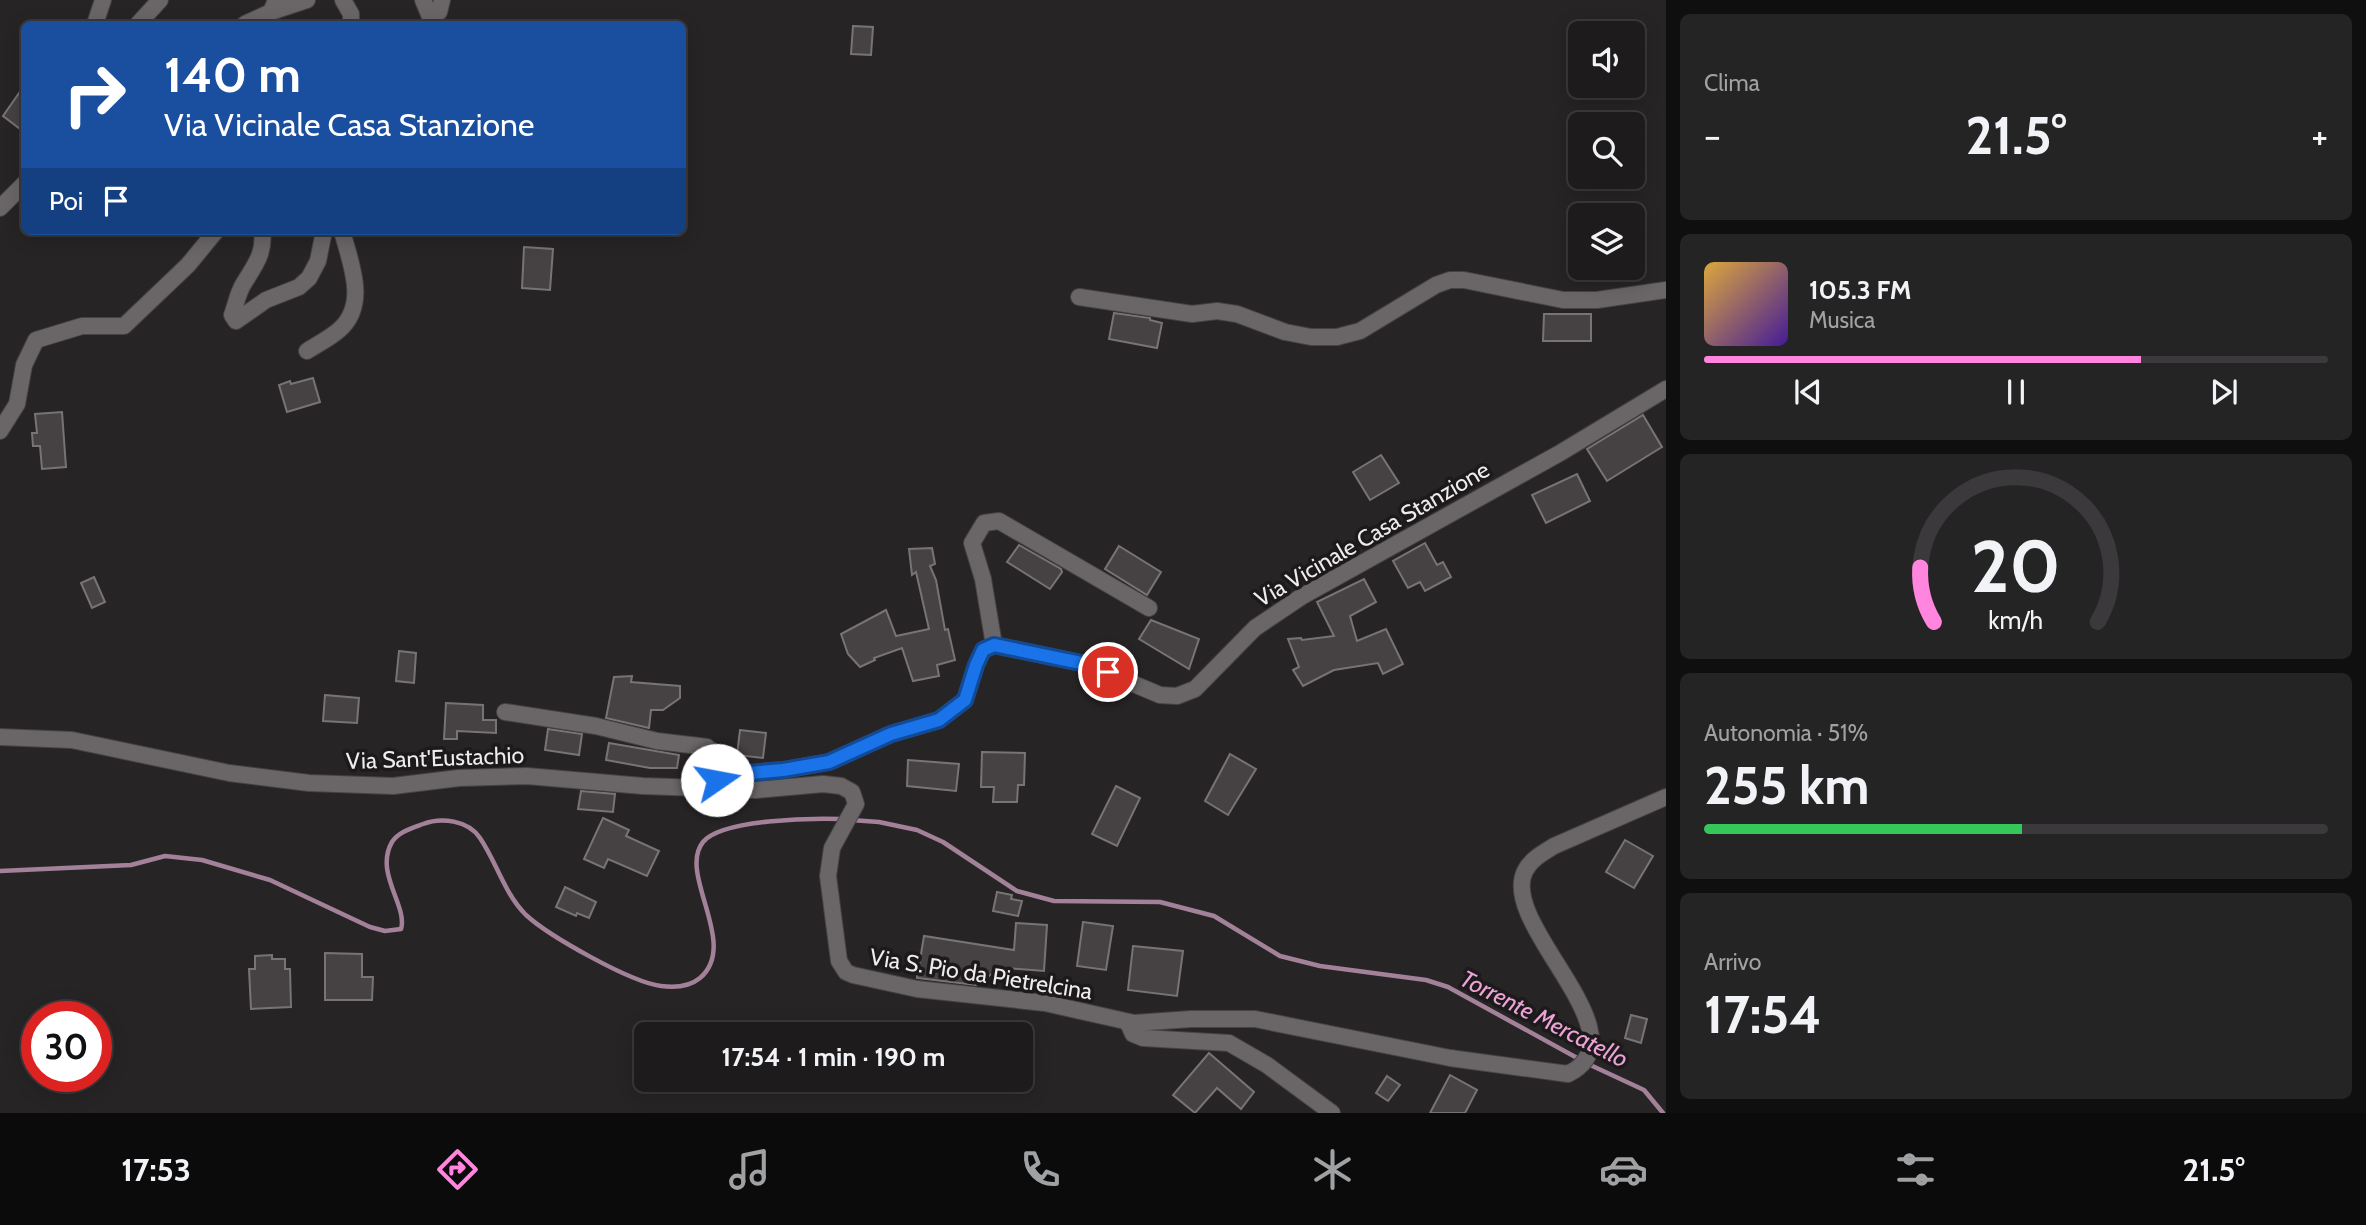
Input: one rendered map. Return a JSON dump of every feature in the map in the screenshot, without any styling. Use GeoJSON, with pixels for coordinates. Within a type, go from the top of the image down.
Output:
{"type":"FeatureCollection","features":[{"type":"Feature","properties":{"kind":"street"},"geometry":{"type":"LineString","coordinates":[[96,21],[103,0]]}},
{"type":"Feature","properties":{"kind":"street"},"geometry":{"type":"LineString","coordinates":[[141,21],[160,0]]}},
{"type":"Feature","properties":{"kind":"street"},"geometry":{"type":"LineString","coordinates":[[250,21],[273,6],[307,0]]}},
{"type":"Feature","properties":{"kind":"street"},"geometry":{"type":"LineString","coordinates":[[343,0],[351,14],[351,21]]}},
{"type":"Feature","properties":{"kind":"street"},"geometry":{"type":"LineString","coordinates":[[423,0],[431,20],[439,12],[442,0]]}},
{"type":"Feature","properties":{"kind":"street"},"geometry":{"type":"LineString","coordinates":[[0,208],[21,187]]}},
{"type":"Feature","properties":{"kind":"street"},"geometry":{"type":"LineString","coordinates":[[0,431],[17,404],[24,365],[36,340],[82,326],[124,326],[188,265],[213,235]]}},
{"type":"Feature","properties":{"kind":"street"},"geometry":{"type":"LineString","coordinates":[[262,235],[263,247],[256,267],[243,285],[232,315],[236,321],[267,300],[299,287],[309,278],[318,261],[323,235]]}},
{"type":"Feature","properties":{"kind":"street"},"geometry":{"type":"LineString","coordinates":[[307,351],[341,329],[350,317],[357,286],[343,235]]}},
{"type":"Feature","properties":{"kind":"street"},"geometry":{"type":"LineString","coordinates":[[1079,297],[1192,314],[1237,314],[1285,332],[1311,337],[1337,337],[1360,331],[1436,285],[1450,280],[1464,280],[1563,300],[1597,300],[1666,290]]}},
{"type":"Feature","properties":{"kind":"street","name":"Via Vicinale Casa Stanzione"},"geometry":{"type":"LineString","coordinates":[[994,645],[1086,664],[1160,695],[1177,696],[1195,689],[1255,628],[1301,597],[1560,453],[1666,389]]}},
{"type":"Feature","properties":{"kind":"street"},"geometry":{"type":"LineString","coordinates":[[707,789],[717,780],[738,774],[829,762],[891,734],[939,720],[965,700],[979,657],[983,650],[994,645],[983,579],[972,543],[984,523],[999,521],[1149,608]]}},
{"type":"Feature","properties":{"kind":"street"},"geometry":{"type":"LineString","coordinates":[[505,712],[596,726],[657,741],[707,747],[738,774]]}},
{"type":"Feature","properties":{"kind":"street","name":"Via Sant'Eustachio"},"geometry":{"type":"LineString","coordinates":[[0,737],[72,740],[229,773],[309,783],[393,786],[459,778],[527,776],[707,789]]}},
{"type":"Feature","properties":{"kind":"street","name":"Via S. Pio da Pietrelcina"},"geometry":{"type":"LineString","coordinates":[[707,789],[757,790],[823,784],[841,786],[852,792],[856,804],[832,848],[828,876],[839,961],[845,972],[917,989],[1045,1003],[1128,1023],[1133,1034],[1143,1038],[1228,1043],[1267,1065],[1332,1113]]}},
{"type":"Feature","properties":{"kind":"street"},"geometry":{"type":"LineString","coordinates":[[1128,1023],[1255,1019],[1450,1058],[1568,1074],[1574,1071],[1586,1056],[1590,1039],[1589,1025],[1579,999],[1525,907],[1522,893],[1524,872],[1538,856],[1554,846],[1666,797]]}},
{"type":"Feature","properties":{"kind":"building"},"geometry":{"type":"Polygon","coordinates":[[[853,26],[873,27],[871,55],[851,54],[853,26]]]}},
{"type":"Feature","properties":{"kind":"building"},"geometry":{"type":"Polygon","coordinates":[[[21,90],[21,130],[3,116],[21,90]]]}},
{"type":"Feature","properties":{"kind":"building"},"geometry":{"type":"Polygon","coordinates":[[[524,247],[553,249],[550,290],[522,288],[524,247]]]}},
{"type":"Feature","properties":{"kind":"building"},"geometry":{"type":"Polygon","coordinates":[[[1114,313],[1150,318],[1162,323],[1157,348],[1109,339],[1114,313]]]}},
{"type":"Feature","properties":{"kind":"building"},"geometry":{"type":"Polygon","coordinates":[[[1544,314],[1591,314],[1591,341],[1543,341],[1544,314]]]}},
{"type":"Feature","properties":{"kind":"building"},"geometry":{"type":"Polygon","coordinates":[[[313,378],[320,402],[287,412],[279,385],[313,378]]]}},
{"type":"Feature","properties":{"kind":"building"},"geometry":{"type":"Polygon","coordinates":[[[62,412],[66,467],[42,469],[40,446],[33,446],[32,433],[37,433],[35,414],[62,412]]]}},
{"type":"Feature","properties":{"kind":"building"},"geometry":{"type":"Polygon","coordinates":[[[1643,415],[1662,447],[1607,481],[1587,449],[1643,415]]]}},
{"type":"Feature","properties":{"kind":"building"},"geometry":{"type":"Polygon","coordinates":[[[1381,455],[1399,483],[1370,500],[1353,472],[1381,455]]]}},
{"type":"Feature","properties":{"kind":"building"},"geometry":{"type":"Polygon","coordinates":[[[1577,474],[1590,501],[1546,523],[1532,495],[1577,474]]]}},
{"type":"Feature","properties":{"kind":"building"},"geometry":{"type":"Polygon","coordinates":[[[1425,543],[1437,565],[1443,562],[1451,577],[1425,591],[1420,582],[1408,588],[1393,561],[1425,543]]]}},
{"type":"Feature","properties":{"kind":"building"},"geometry":{"type":"Polygon","coordinates":[[[1019,545],[1061,569],[1062,572],[1050,589],[1007,562],[1019,545]]]}},
{"type":"Feature","properties":{"kind":"building"},"geometry":{"type":"Polygon","coordinates":[[[1119,546],[1161,572],[1147,595],[1105,569],[1119,546]]]}},
{"type":"Feature","properties":{"kind":"building"},"geometry":{"type":"Polygon","coordinates":[[[932,548],[935,564],[930,566],[936,580],[945,630],[948,629],[955,660],[937,665],[939,676],[913,681],[902,648],[874,658],[875,660],[860,667],[848,654],[841,634],[886,610],[896,636],[929,629],[916,572],[912,575],[909,549],[932,548]]]}},
{"type":"Feature","properties":{"kind":"building"},"geometry":{"type":"Polygon","coordinates":[[[94,577],[105,602],[92,608],[81,583],[94,577]]]}},
{"type":"Feature","properties":{"kind":"building"},"geometry":{"type":"Polygon","coordinates":[[[1364,579],[1376,602],[1350,616],[1357,641],[1386,629],[1403,664],[1383,674],[1378,663],[1334,670],[1303,686],[1293,670],[1299,667],[1288,639],[1334,636],[1317,602],[1364,579]]]}},
{"type":"Feature","properties":{"kind":"building"},"geometry":{"type":"Polygon","coordinates":[[[1151,620],[1199,639],[1189,669],[1139,639],[1151,620]]]}},
{"type":"Feature","properties":{"kind":"building"},"geometry":{"type":"Polygon","coordinates":[[[399,651],[416,653],[414,683],[396,681],[399,651]]]}},
{"type":"Feature","properties":{"kind":"building"},"geometry":{"type":"Polygon","coordinates":[[[632,676],[631,682],[680,686],[680,698],[663,710],[651,710],[649,728],[606,718],[614,677],[632,676]]]}},
{"type":"Feature","properties":{"kind":"building"},"geometry":{"type":"Polygon","coordinates":[[[325,695],[359,698],[357,723],[323,721],[325,695]]]}},
{"type":"Feature","properties":{"kind":"building"},"geometry":{"type":"Polygon","coordinates":[[[446,703],[483,705],[483,720],[496,720],[496,733],[457,731],[457,739],[444,739],[446,703]]]}},
{"type":"Feature","properties":{"kind":"building"},"geometry":{"type":"Polygon","coordinates":[[[548,729],[582,734],[579,755],[545,750],[548,729]]]}},
{"type":"Feature","properties":{"kind":"building"},"geometry":{"type":"Polygon","coordinates":[[[740,730],[766,733],[763,758],[737,755],[740,730]]]}},
{"type":"Feature","properties":{"kind":"building"},"geometry":{"type":"Polygon","coordinates":[[[609,743],[679,755],[677,768],[650,768],[606,760],[609,743]]]}},
{"type":"Feature","properties":{"kind":"building"},"geometry":{"type":"Polygon","coordinates":[[[982,752],[1025,753],[1024,785],[1018,785],[1017,802],[993,802],[994,787],[981,787],[982,752]]]}},
{"type":"Feature","properties":{"kind":"building"},"geometry":{"type":"Polygon","coordinates":[[[1230,754],[1256,769],[1228,815],[1205,801],[1230,754]]]}},
{"type":"Feature","properties":{"kind":"building"},"geometry":{"type":"Polygon","coordinates":[[[908,760],[959,764],[956,791],[907,786],[908,760]]]}},
{"type":"Feature","properties":{"kind":"building"},"geometry":{"type":"Polygon","coordinates":[[[1116,786],[1140,798],[1117,846],[1092,834],[1116,786]]]}},
{"type":"Feature","properties":{"kind":"building"},"geometry":{"type":"Polygon","coordinates":[[[581,791],[615,794],[613,812],[578,809],[581,791]]]}},
{"type":"Feature","properties":{"kind":"building"},"geometry":{"type":"Polygon","coordinates":[[[603,818],[629,830],[626,836],[659,851],[647,876],[608,859],[604,868],[584,859],[603,818]]]}},
{"type":"Feature","properties":{"kind":"building"},"geometry":{"type":"Polygon","coordinates":[[[1625,840],[1653,856],[1634,888],[1606,872],[1625,840]]]}},
{"type":"Feature","properties":{"kind":"building"},"geometry":{"type":"Polygon","coordinates":[[[565,887],[596,902],[589,918],[577,913],[576,916],[556,907],[565,887]]]}},
{"type":"Feature","properties":{"kind":"building"},"geometry":{"type":"Polygon","coordinates":[[[997,892],[1012,895],[1011,899],[1022,901],[1018,916],[993,911],[997,892]]]}},
{"type":"Feature","properties":{"kind":"building"},"geometry":{"type":"Polygon","coordinates":[[[1083,922],[1113,926],[1106,970],[1077,966],[1083,922]]]}},
{"type":"Feature","properties":{"kind":"building"},"geometry":{"type":"Polygon","coordinates":[[[1016,923],[1047,925],[1044,971],[1005,968],[1005,973],[996,971],[976,985],[917,978],[924,936],[1014,950],[1016,923]]]}},
{"type":"Feature","properties":{"kind":"building"},"geometry":{"type":"Polygon","coordinates":[[[1133,946],[1183,951],[1177,996],[1128,990],[1133,946]]]}},
{"type":"Feature","properties":{"kind":"building"},"geometry":{"type":"Polygon","coordinates":[[[325,953],[362,954],[362,977],[373,977],[372,1000],[325,1000],[325,953]]]}},
{"type":"Feature","properties":{"kind":"building"},"geometry":{"type":"Polygon","coordinates":[[[272,955],[272,959],[285,959],[285,969],[290,969],[291,1007],[251,1009],[249,969],[255,969],[255,956],[272,955]]]}},
{"type":"Feature","properties":{"kind":"building"},"geometry":{"type":"Polygon","coordinates":[[[1631,1015],[1647,1019],[1641,1043],[1625,1038],[1631,1015]]]}},
{"type":"Feature","properties":{"kind":"building"},"geometry":{"type":"Polygon","coordinates":[[[1209,1053],[1254,1092],[1241,1109],[1217,1088],[1195,1113],[1173,1095],[1209,1053]]]}},
{"type":"Feature","properties":{"kind":"building"},"geometry":{"type":"Polygon","coordinates":[[[1450,1075],[1477,1090],[1465,1113],[1430,1113],[1450,1075]]]}},
{"type":"Feature","properties":{"kind":"building"},"geometry":{"type":"Polygon","coordinates":[[[1387,1076],[1400,1085],[1388,1101],[1376,1093],[1387,1076]]]}},
{"type":"Feature","properties":{"kind":"waterway","name":"Torrente Mercatello"},"geometry":{"type":"LineString","coordinates":[[0,871],[131,865],[165,856],[202,860],[270,880],[370,927],[385,931],[401,929],[402,920],[387,865],[392,842],[402,833],[423,824],[454,822],[469,827],[480,838],[506,888],[518,906],[537,924],[590,957],[630,976],[647,983],[677,987],[700,978],[711,964],[714,947],[712,928],[697,872],[697,856],[703,842],[713,834],[748,824],[842,819]]}},
{"type":"Feature","properties":{"kind":"waterway","name":"Torrente Mercatello"},"geometry":{"type":"LineString","coordinates":[[851,820],[879,822],[917,830],[943,842],[1017,891],[1054,901],[1160,902],[1214,916],[1280,956],[1320,966],[1426,980],[1448,987],[1579,1059]]}},
{"type":"Feature","properties":{"kind":"waterway","name":"Torrente Mercatello"},"geometry":{"type":"LineString","coordinates":[[1586,1063],[1644,1090],[1663,1113]]}},
{"type":"Feature","properties":{"kind":"route"},"geometry":{"type":"LineString","coordinates":[[717,780],[738,774],[829,762],[891,734],[939,720],[965,700],[983,650],[994,645],[1086,664],[1108,672]]}}]}
